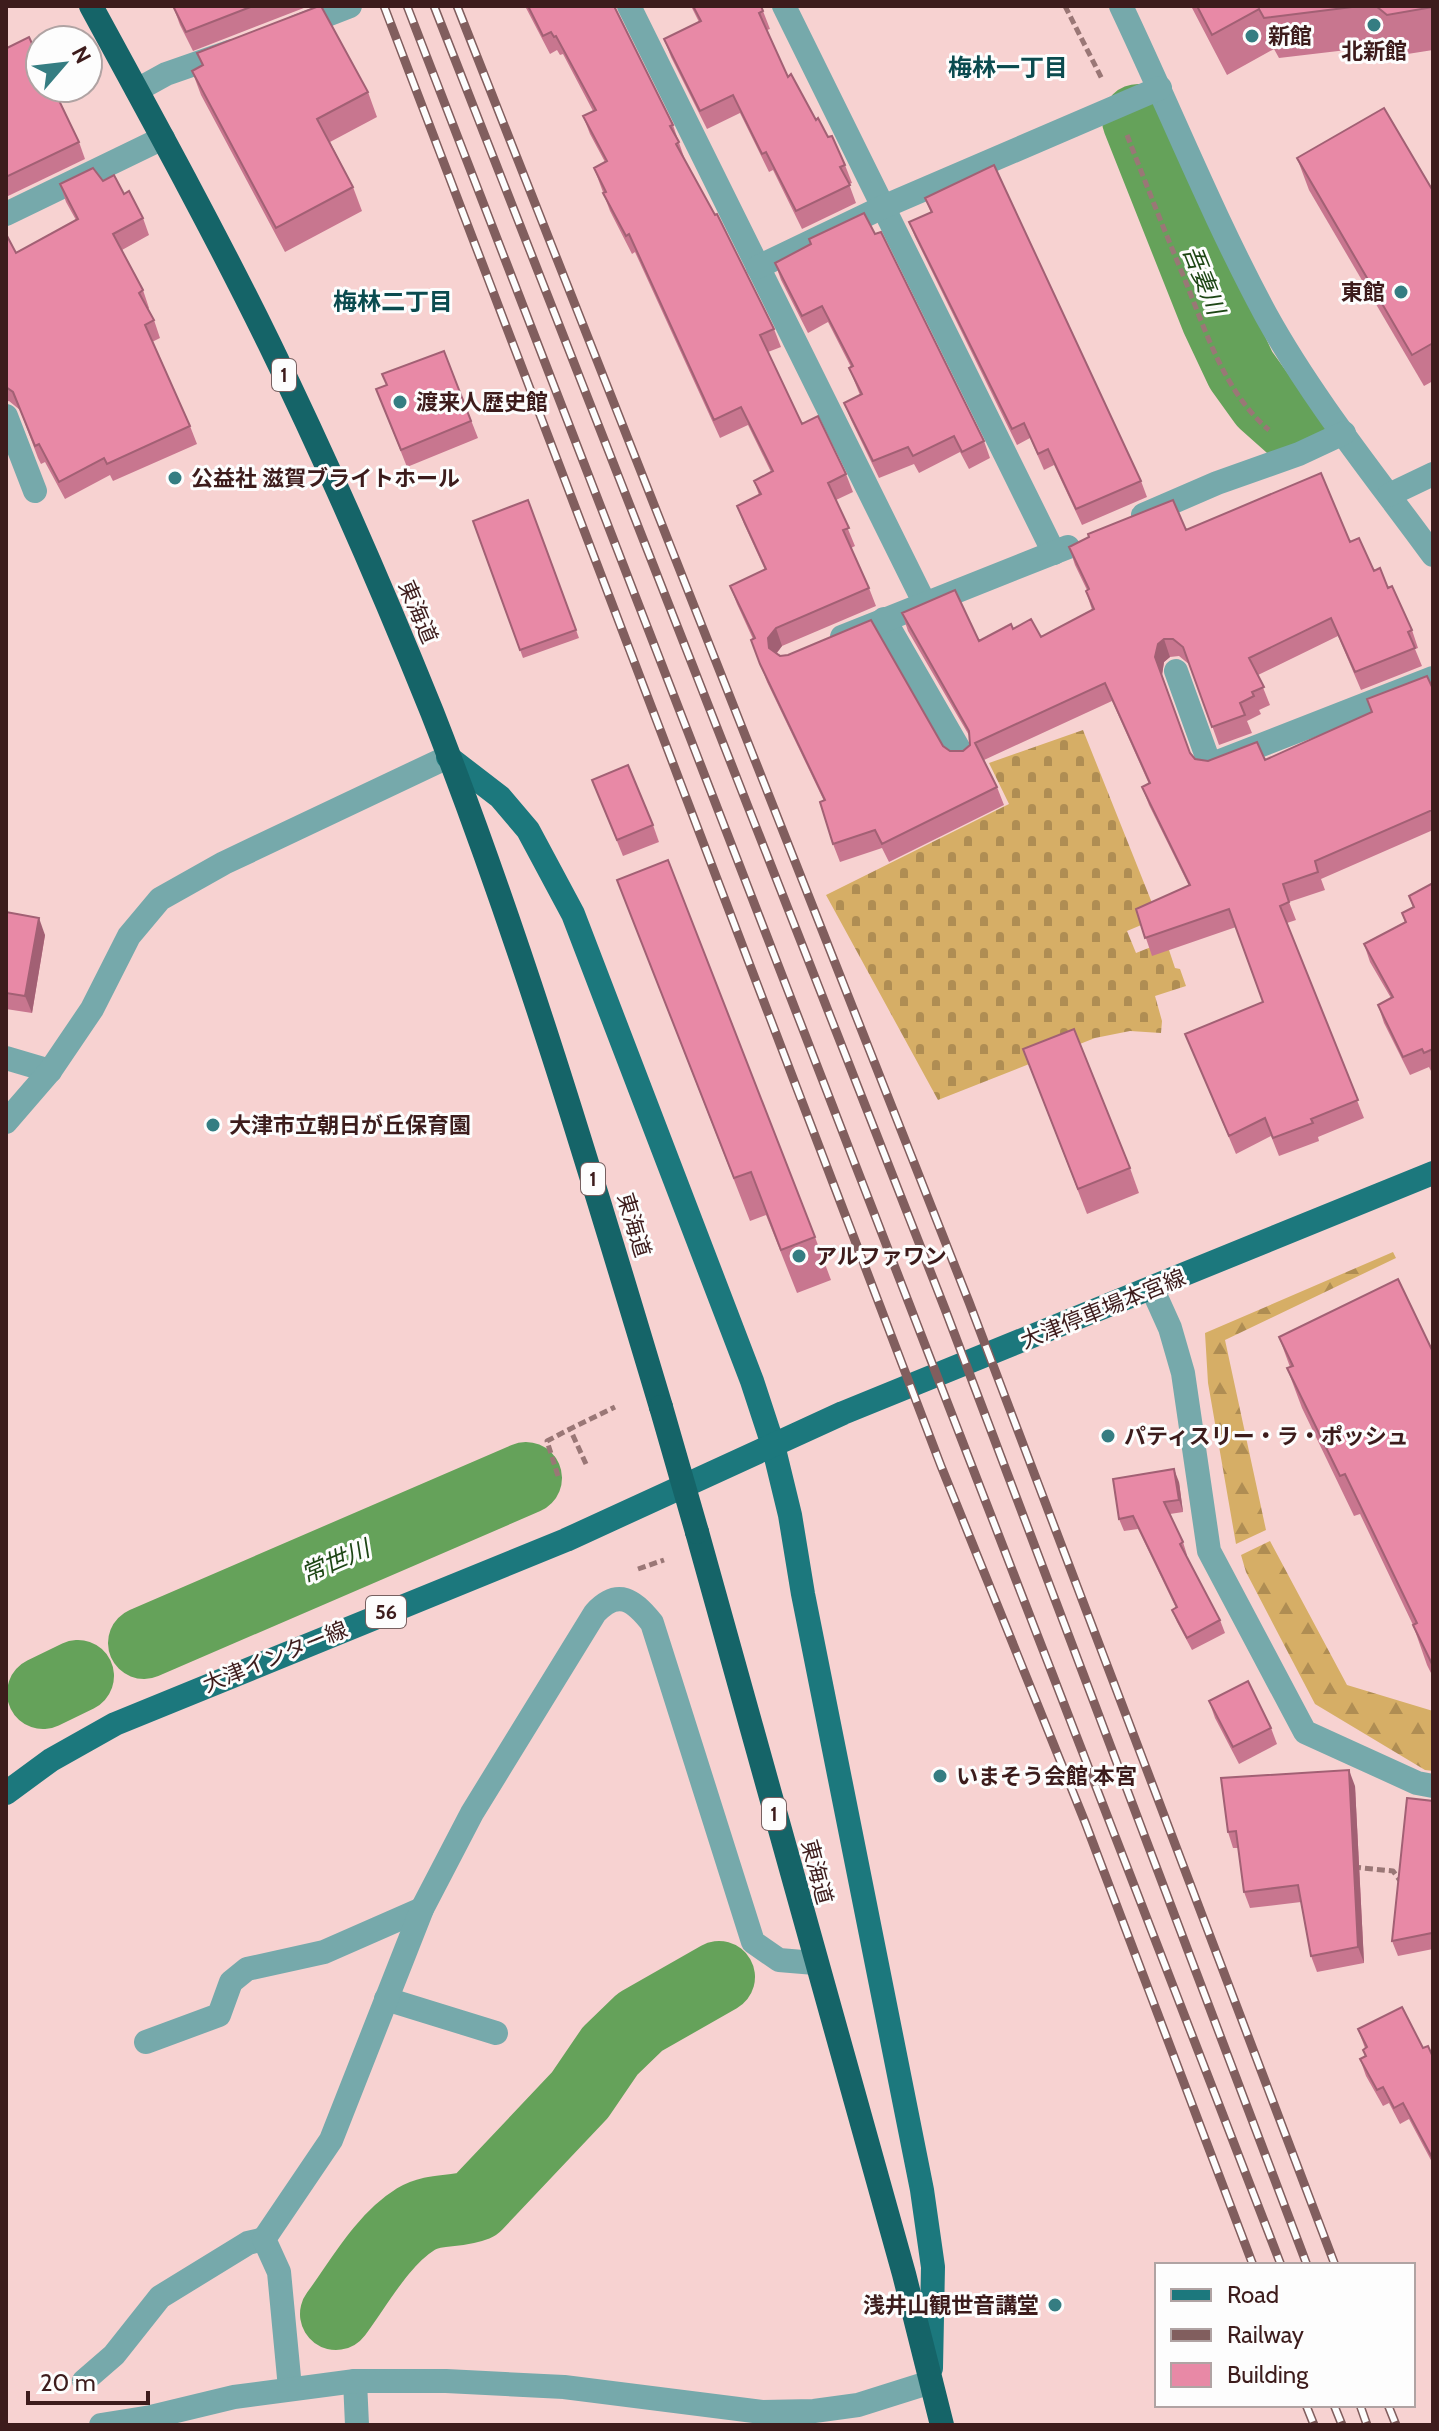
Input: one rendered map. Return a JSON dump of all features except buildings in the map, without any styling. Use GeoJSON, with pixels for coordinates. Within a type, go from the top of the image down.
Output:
{"type":"FeatureCollection","features":[{"type":"Feature","properties":{"kind":"highway","name":"東海道"},"geometry":{"type":"LineString","coordinates":[[91,6],[269,342],[332,478],[448,757],[519,953],[590,1169],[697,1532],[904,2274],[942,2425]]}},
{"type":"Feature","properties":{"kind":"main road"},"geometry":{"type":"LineString","coordinates":[[448,757],[500,797],[528,830],[573,914],[752,1381],[773,1445],[790,1515],[922,2190],[933,2267],[931,2382]]}},
{"type":"Feature","properties":{"kind":"main road","name":"大津停車場本宮線"},"geometry":{"type":"LineString","coordinates":[[773,1445],[843,1413],[1433,1173]]}},
{"type":"Feature","properties":{"kind":"main road","name":"大津インター線"},"geometry":{"type":"LineString","coordinates":[[6,1793],[51,1760],[115,1724],[566,1540],[773,1445]]}},
{"type":"Feature","properties":{"kind":"street"},"geometry":{"type":"LineString","coordinates":[[281,33],[350,6]]}},
{"type":"Feature","properties":{"kind":"street"},"geometry":{"type":"LineString","coordinates":[[629,6],[924,602]]}},
{"type":"Feature","properties":{"kind":"street"},"geometry":{"type":"LineString","coordinates":[[784,6],[1054,553]]}},
{"type":"Feature","properties":{"kind":"street"},"geometry":{"type":"LineString","coordinates":[[1121,6],[1233,252],[1268,318],[1344,433],[1433,555]]}},
{"type":"Feature","properties":{"kind":"street"},"geometry":{"type":"LineString","coordinates":[[137,90],[166,74],[253,43]]}},
{"type":"Feature","properties":{"kind":"street"},"geometry":{"type":"LineString","coordinates":[[758,267],[883,207],[1160,88]]}},
{"type":"Feature","properties":{"kind":"street"},"geometry":{"type":"LineString","coordinates":[[6,214],[163,138]]}},
{"type":"Feature","properties":{"kind":"street"},"geometry":{"type":"LineString","coordinates":[[6,416],[35,491]]}},
{"type":"Feature","properties":{"kind":"street"},"geometry":{"type":"LineString","coordinates":[[1122,524],[1344,433]]}},
{"type":"Feature","properties":{"kind":"street"},"geometry":{"type":"LineString","coordinates":[[1389,495],[1433,474]]}},
{"type":"Feature","properties":{"kind":"street"},"geometry":{"type":"LineString","coordinates":[[816,648],[1094,536]]}},
{"type":"Feature","properties":{"kind":"street"},"geometry":{"type":"LineString","coordinates":[[884,619],[963,756]]}},
{"type":"Feature","properties":{"kind":"street"},"geometry":{"type":"LineString","coordinates":[[1176,671],[1210,765],[1433,678]]}},
{"type":"Feature","properties":{"kind":"street"},"geometry":{"type":"LineString","coordinates":[[6,1122],[50,1071],[92,1009],[129,936],[160,899],[224,863],[448,757]]}},
{"type":"Feature","properties":{"kind":"street"},"geometry":{"type":"LineString","coordinates":[[6,1058],[50,1071]]}},
{"type":"Feature","properties":{"kind":"street"},"geometry":{"type":"LineString","coordinates":[[1152,1288],[1170,1328],[1183,1373],[1209,1551],[1305,1732],[1417,1783],[1433,1786]]}},
{"type":"Feature","properties":{"kind":"street"},"geometry":{"type":"LineString","coordinates":[[84,2381],[114,2355],[160,2297],[248,2243],[264,2239],[331,2140],[422,1909],[472,1813],[595,1613],[606,1601],[625,1599],[639,1606],[652,1623],[753,1942],[779,1960],[815,1963]]}},
{"type":"Feature","properties":{"kind":"street"},"geometry":{"type":"LineString","coordinates":[[146,2042],[219,2015],[231,1982],[247,1969],[324,1952],[422,1909]]}},
{"type":"Feature","properties":{"kind":"street"},"geometry":{"type":"LineString","coordinates":[[386,1999],[496,2033]]}},
{"type":"Feature","properties":{"kind":"street"},"geometry":{"type":"LineString","coordinates":[[264,2239],[279,2272],[290,2388]]}},
{"type":"Feature","properties":{"kind":"street"},"geometry":{"type":"LineString","coordinates":[[101,2425],[141,2421],[234,2397],[355,2381],[446,2381],[564,2387],[762,2412],[814,2411],[858,2405],[931,2382]]}},
{"type":"Feature","properties":{"kind":"street"},"geometry":{"type":"LineString","coordinates":[[355,2381],[357,2425]]}},
{"type":"Feature","properties":{"kind":"path"},"geometry":{"type":"LineString","coordinates":[[1065,6],[1116,107],[1210,344],[1240,399],[1256,420],[1273,434]]}},
{"type":"Feature","properties":{"kind":"path"},"geometry":{"type":"LineString","coordinates":[[558,1476],[547,1441],[615,1407]]}},
{"type":"Feature","properties":{"kind":"path"},"geometry":{"type":"LineString","coordinates":[[570,1429],[586,1464]]}},
{"type":"Feature","properties":{"kind":"path"},"geometry":{"type":"LineString","coordinates":[[655,1564],[664,1560]]}},
{"type":"Feature","properties":{"kind":"path"},"geometry":{"type":"LineString","coordinates":[[1352,1867],[1393,1871],[1408,1890]]}},
{"type":"Feature","properties":{"kind":"green space"},"geometry":{"type":"Polygon","coordinates":[[[1083,730],[1158,918],[1127,931],[1136,953],[1166,941],[1175,968],[1180,969],[1186,986],[1155,996],[1162,1021],[1161,1033],[1130,1031],[1095,1038],[938,1100],[826,895],[1009,804],[989,763],[1083,730]]]}},
{"type":"Feature","properties":{"kind":"green space"},"geometry":{"type":"Polygon","coordinates":[[[1393,1252],[1396,1258],[1225,1340],[1266,1530],[1236,1544],[1208,1383],[1205,1333],[1393,1252]]]}},
{"type":"Feature","properties":{"kind":"green space"},"geometry":{"type":"Polygon","coordinates":[[[1270,1541],[1347,1685],[1433,1711],[1433,1771],[1425,1770],[1315,1704],[1246,1572],[1241,1555],[1270,1541]]]}},
{"type":"Feature","properties":{"kind":"waterway","name":"吾妻川"},"geometry":{"type":"LineString","coordinates":[[1138,120],[1217,319],[1241,370],[1264,402],[1291,426]]}},
{"type":"Feature","properties":{"kind":"waterway","name":"常世川"},"geometry":{"type":"LineString","coordinates":[[144,1643],[526,1478]]}},
{"type":"Feature","properties":{"kind":"waterway","name":"常世川"},"geometry":{"type":"LineString","coordinates":[[43,1693],[78,1676]]}},
{"type":"Feature","properties":{"kind":"waterway"},"geometry":{"type":"LineString","coordinates":[[336,2314],[392,2238],[423,2216],[476,2205],[580,2095],[610,2051],[640,2022],[719,1977]]}},
{"type":"Feature","properties":{"kind":"railway"},"geometry":{"type":"LineString","coordinates":[[384,6],[941,1466],[1085,1822],[1252,2263]]}},
{"type":"Feature","properties":{"kind":"railway"},"geometry":{"type":"LineString","coordinates":[[407,6],[1280,2263]]}},
{"type":"Feature","properties":{"kind":"railway"},"geometry":{"type":"LineString","coordinates":[[434,6],[945,1309],[1306,2263]]}},
{"type":"Feature","properties":{"kind":"railway"},"geometry":{"type":"LineString","coordinates":[[457,6],[969,1302],[1334,2263]]}},
{"type":"Feature","properties":{"kind":"railway"},"geometry":{"type":"LineString","coordinates":[[1307,2407],[1314,2425]]}},
{"type":"Feature","properties":{"kind":"railway"},"geometry":{"type":"LineString","coordinates":[[1335,2407],[1342,2425]]}},
{"type":"Feature","properties":{"kind":"railway"},"geometry":{"type":"LineString","coordinates":[[1361,2407],[1367,2425]]}},
{"type":"Feature","properties":{"kind":"railway"},"geometry":{"type":"LineString","coordinates":[[1389,2407],[1396,2425]]}},
{"type":"Feature","properties":{"kind":"place","name":"北新館"},"geometry":{"type":"Point","coordinates":[1374,25]}},
{"type":"Feature","properties":{"kind":"place","name":"新館"},"geometry":{"type":"Point","coordinates":[1252,36]}},
{"type":"Feature","properties":{"kind":"place","name":"東館"},"geometry":{"type":"Point","coordinates":[1401,292]}},
{"type":"Feature","properties":{"kind":"place","name":"渡来人歴史館"},"geometry":{"type":"Point","coordinates":[400,402]}},
{"type":"Feature","properties":{"kind":"place","name":"公益社 滋賀ブライトホール"},"geometry":{"type":"Point","coordinates":[175,478]}},
{"type":"Feature","properties":{"kind":"place","name":"大津市立朝日が丘保育園"},"geometry":{"type":"Point","coordinates":[213,1125]}},
{"type":"Feature","properties":{"kind":"place","name":"アルファワン"},"geometry":{"type":"Point","coordinates":[799,1256]}},
{"type":"Feature","properties":{"kind":"place","name":"パティスリー・ラ・ポッシュ"},"geometry":{"type":"Point","coordinates":[1108,1436]}},
{"type":"Feature","properties":{"kind":"place","name":"いまそう会館 本宮"},"geometry":{"type":"Point","coordinates":[940,1776]}},
{"type":"Feature","properties":{"kind":"place","name":"浅井山観世音講堂"},"geometry":{"type":"Point","coordinates":[1055,2305]}},
{"type":"Feature","properties":{"kind":"district","name":"梅林一丁目"},"geometry":{"type":"Point","coordinates":[1008,67]}},
{"type":"Feature","properties":{"kind":"district","name":"梅林二丁目"},"geometry":{"type":"Point","coordinates":[393,301]}}]}
